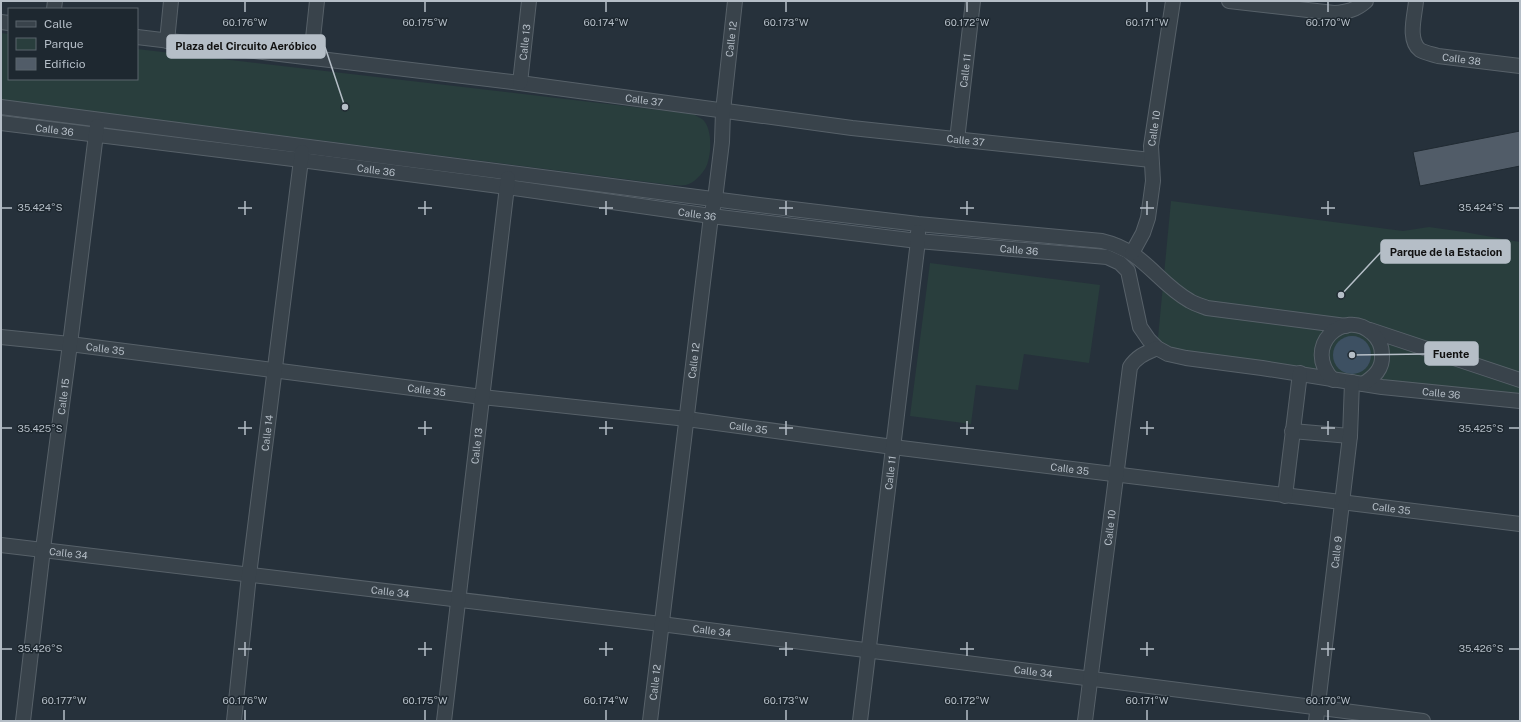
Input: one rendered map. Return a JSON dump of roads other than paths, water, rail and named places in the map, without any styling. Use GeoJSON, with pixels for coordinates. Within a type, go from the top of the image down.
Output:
{"type":"FeatureCollection","features":[{"type":"Feature","properties":{"kind":"street"},"geometry":{"type":"LineString","coordinates":[[167,41],[171,1]]}},
{"type":"Feature","properties":{"kind":"street"},"geometry":{"type":"LineString","coordinates":[[312,58],[317,1]]}},
{"type":"Feature","properties":{"kind":"street","name":"Calle 13"},"geometry":{"type":"LineString","coordinates":[[520,83],[529,1]]}},
{"type":"Feature","properties":{"kind":"street","name":"Calle 12"},"geometry":{"type":"LineString","coordinates":[[650,721],[722,142],[723,111],[735,1]]}},
{"type":"Feature","properties":{"kind":"street","name":"Calle 11"},"geometry":{"type":"LineString","coordinates":[[957,140],[973,1]]}},
{"type":"Feature","properties":{"kind":"street","name":"Calle 10"},"geometry":{"type":"LineString","coordinates":[[1132,253],[1143,233],[1148,218],[1153,181],[1151,160],[1152,146],[1173,1]]}},
{"type":"Feature","properties":{"kind":"street"},"geometry":{"type":"LineString","coordinates":[[1229,1],[1334,13],[1350,12],[1366,1]]}},
{"type":"Feature","properties":{"kind":"street","name":"Calle 38"},"geometry":{"type":"LineString","coordinates":[[1416,1],[1412,35],[1418,48],[1425,53],[1438,56],[1520,66]]}},
{"type":"Feature","properties":{"kind":"street","name":"Calle 37"},"geometry":{"type":"LineString","coordinates":[[138,37],[520,83],[852,128],[1151,160]]}},
{"type":"Feature","properties":{"kind":"street","name":"Calle 36"},"geometry":{"type":"LineString","coordinates":[[1,107],[97,119],[507,187],[712,216],[918,241],[1108,257],[1120,262],[1128,271],[1138,321],[1149,340],[1157,348],[1168,354],[1186,358],[1300,373],[1333,380]]}},
{"type":"Feature","properties":{"kind":"street","name":"Calle 15"},"geometry":{"type":"LineString","coordinates":[[23,721],[97,119]]}},
{"type":"Feature","properties":{"kind":"street","name":"Calle 36"},"geometry":{"type":"LineString","coordinates":[[1,123],[96,134],[509,172],[918,224],[1102,241],[1113,244],[1132,253],[1145,262],[1180,295],[1207,308],[1346,326]]}},
{"type":"Feature","properties":{"kind":"street","name":"Calle 14"},"geometry":{"type":"LineString","coordinates":[[234,721],[249,575],[276,371],[302,153]]}},
{"type":"Feature","properties":{"kind":"street","name":"Calle 13"},"geometry":{"type":"LineString","coordinates":[[444,721],[509,172]]}},
{"type":"Feature","properties":{"kind":"street","name":"Calle 11"},"geometry":{"type":"LineString","coordinates":[[860,721],[918,241],[918,224]]}},
{"type":"Feature","properties":{"kind":"street"},"geometry":{"type":"LineString","coordinates":[[1369,330],[1380,343],[1382,351],[1382,359],[1376,374],[1358,383],[1333,380],[1324,367],[1321,359],[1321,352],[1327,338],[1338,328],[1353,325],[1369,330],[1520,380]]}},
{"type":"Feature","properties":{"kind":"street","name":"Calle 35"},"geometry":{"type":"LineString","coordinates":[[1,337],[70,344],[482,397],[687,419],[893,447],[1520,524]]}},
{"type":"Feature","properties":{"kind":"street","name":"Calle 10"},"geometry":{"type":"LineString","coordinates":[[1085,721],[1130,367],[1135,359],[1157,348]]}},
{"type":"Feature","properties":{"kind":"street"},"geometry":{"type":"LineString","coordinates":[[1284,496],[1300,373]]}},
{"type":"Feature","properties":{"kind":"street","name":"Calle 36"},"geometry":{"type":"LineString","coordinates":[[1358,383],[1382,387],[1520,401]]}},
{"type":"Feature","properties":{"kind":"street","name":"Calle 9"},"geometry":{"type":"LineString","coordinates":[[1317,714],[1350,436],[1358,383]]}},
{"type":"Feature","properties":{"kind":"street"},"geometry":{"type":"LineString","coordinates":[[1292,432],[1350,436]]}},
{"type":"Feature","properties":{"kind":"street","name":"Calle 34"},"geometry":{"type":"LineString","coordinates":[[1,545],[661,624],[1090,680],[1317,714],[1423,721]]}},
{"type":"Feature","properties":{"kind":"water"},"geometry":{"type":"Polygon","coordinates":[[[1348,336],[1356,336],[1368,345],[1371,355],[1368,365],[1362,371],[1356,374],[1348,374],[1336,365],[1333,359],[1333,351],[1342,339],[1348,336]]]}},
{"type":"Feature","properties":{"kind":"place","name":"Plaza del Circuito Aeróbico"},"geometry":{"type":"Point","coordinates":[345,107]}},
{"type":"Feature","properties":{"kind":"place","name":"Parque de la Estacion"},"geometry":{"type":"Point","coordinates":[1341,295]}},
{"type":"Feature","properties":{"kind":"place","name":"Fuente"},"geometry":{"type":"Point","coordinates":[1352,355]}}]}
